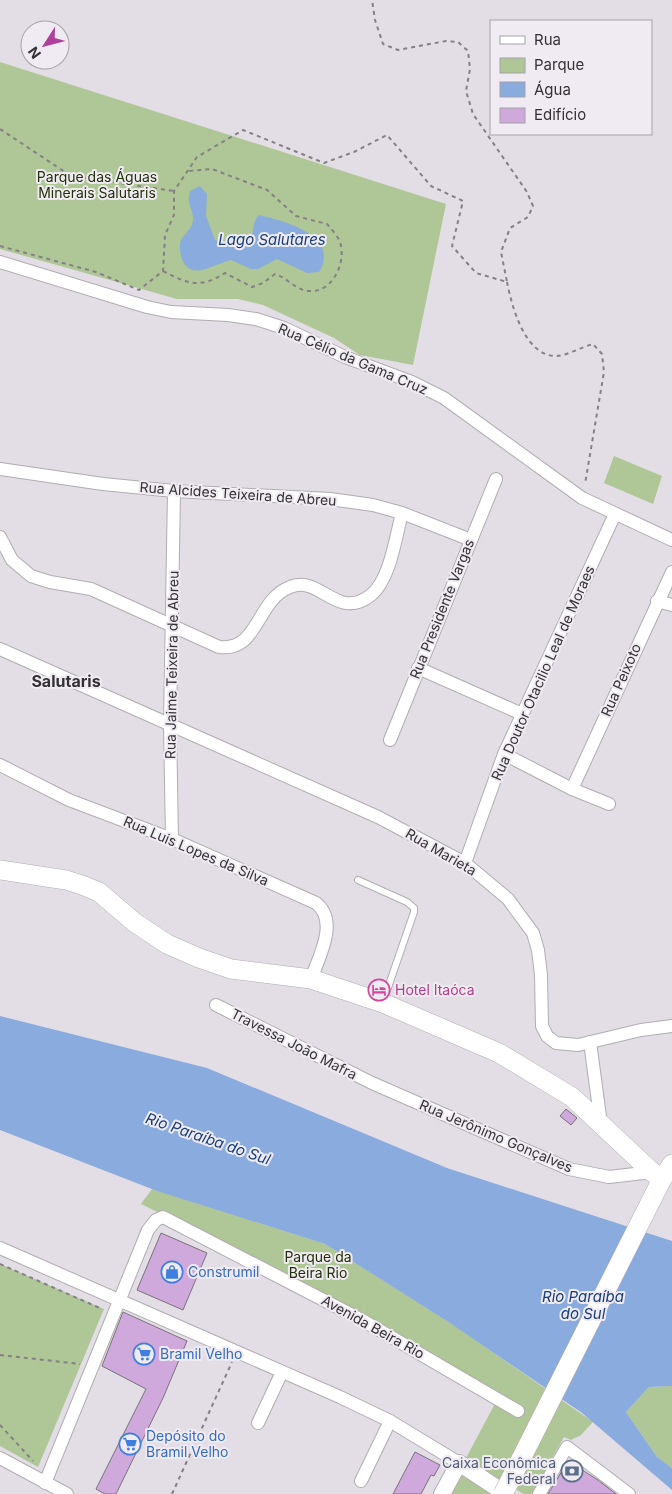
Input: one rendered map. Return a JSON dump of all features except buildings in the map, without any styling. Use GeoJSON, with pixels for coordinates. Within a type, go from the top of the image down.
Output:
{"type":"FeatureCollection","features":[{"type":"Feature","properties":{"kind":"main road"},"geometry":{"type":"LineString","coordinates":[[0,870],[82,884],[99,892],[134,922],[167,944],[199,958],[231,969],[311,979],[383,1003],[499,1052],[572,1097],[601,1124],[662,1172],[653,1200],[504,1494]]}},
{"type":"Feature","properties":{"kind":"street","name":"Rua Célio da Gama Cruz"},"geometry":{"type":"LineString","coordinates":[[0,262],[147,307],[171,312],[228,315],[256,319],[284,328],[345,357],[412,382],[444,398],[582,498],[672,540]]}},
{"type":"Feature","properties":{"kind":"street","name":"Rua Alcides Teixeira de Abreu"},"geometry":{"type":"LineString","coordinates":[[0,469],[103,484],[174,491],[330,500],[373,505],[471,540]]}},
{"type":"Feature","properties":{"kind":"street","name":"Rua Presidente Vargas"},"geometry":{"type":"LineString","coordinates":[[390,740],[496,479]]}},
{"type":"Feature","properties":{"kind":"street","name":"Rua Jaime Teixeira de Abreu"},"geometry":{"type":"LineString","coordinates":[[172,839],[170,724],[174,491]]}},
{"type":"Feature","properties":{"kind":"street"},"geometry":{"type":"LineString","coordinates":[[0,537],[12,560],[30,576],[50,582],[91,589],[219,647],[230,648],[240,645],[249,637],[270,601],[290,586],[300,583],[313,587],[336,601],[349,604],[361,601],[372,594],[381,582],[388,566],[402,514]]}},
{"type":"Feature","properties":{"kind":"street","name":"Rua Doutor Otacilio Leal de Moraes"},"geometry":{"type":"LineString","coordinates":[[465,863],[504,754],[615,514]]}},
{"type":"Feature","properties":{"kind":"street","name":"Rua Peixoto"},"geometry":{"type":"LineString","coordinates":[[572,789],[672,572]]}},
{"type":"Feature","properties":{"kind":"street"},"geometry":{"type":"LineString","coordinates":[[657,601],[672,605]]}},
{"type":"Feature","properties":{"kind":"street","name":"Rua Marieta"},"geometry":{"type":"LineString","coordinates":[[0,648],[378,817],[465,863],[508,899],[533,933],[538,950],[541,976],[542,1026],[547,1036],[556,1043],[566,1045],[590,1042],[641,1030],[672,1026]]}},
{"type":"Feature","properties":{"kind":"street"},"geometry":{"type":"LineString","coordinates":[[418,668],[522,714]]}},
{"type":"Feature","properties":{"kind":"street"},"geometry":{"type":"LineString","coordinates":[[504,754],[572,789],[609,804]]}},
{"type":"Feature","properties":{"kind":"street","name":"Rua Luis Lopes da Silva"},"geometry":{"type":"LineString","coordinates":[[0,765],[69,800],[172,839],[311,900],[320,906],[325,916],[326,933],[311,979]]}},
{"type":"Feature","properties":{"kind":"street","name":"Travessa João Mafra"},"geometry":{"type":"LineString","coordinates":[[216,1005],[372,1083]]}},
{"type":"Feature","properties":{"kind":"street"},"geometry":{"type":"LineString","coordinates":[[590,1042],[601,1124]]}},
{"type":"Feature","properties":{"kind":"street","name":"Rua Jerônimo Gonçalves"},"geometry":{"type":"LineString","coordinates":[[372,1083],[569,1169],[609,1177],[662,1172]]}},
{"type":"Feature","properties":{"kind":"street","name":"Avenida Beira Rio"},"geometry":{"type":"LineString","coordinates":[[120,1298],[148,1230],[160,1217],[171,1219],[362,1320],[518,1410]]}},
{"type":"Feature","properties":{"kind":"street"},"geometry":{"type":"LineString","coordinates":[[0,1248],[120,1298],[390,1421],[459,1463],[504,1494]]}},
{"type":"Feature","properties":{"kind":"street"},"geometry":{"type":"LineString","coordinates":[[45,1483],[120,1298]]}},
{"type":"Feature","properties":{"kind":"street"},"geometry":{"type":"LineString","coordinates":[[258,1423],[282,1372]]}},
{"type":"Feature","properties":{"kind":"street"},"geometry":{"type":"LineString","coordinates":[[361,1481],[390,1421]]}},
{"type":"Feature","properties":{"kind":"street"},"geometry":{"type":"LineString","coordinates":[[539,1494],[567,1447],[629,1494]]}},
{"type":"Feature","properties":{"kind":"street"},"geometry":{"type":"LineString","coordinates":[[0,1458],[67,1494]]}},
{"type":"Feature","properties":{"kind":"street"},"geometry":{"type":"LineString","coordinates":[[442,1494],[459,1463]]}},
{"type":"Feature","properties":{"kind":"lane"},"geometry":{"type":"LineString","coordinates":[[358,880],[407,902],[414,908],[383,1003]]}},
{"type":"Feature","properties":{"kind":"path"},"geometry":{"type":"LineString","coordinates":[[372,0],[375,20],[383,44],[398,50],[446,41],[458,42],[468,51],[470,69],[466,91],[472,114],[527,192],[533,206],[528,217],[510,228],[501,252],[511,302],[530,342],[543,354],[558,356],[593,344],[602,354],[604,372],[582,498]]}},
{"type":"Feature","properties":{"kind":"path"},"geometry":{"type":"LineString","coordinates":[[0,129],[70,176],[174,192]]}},
{"type":"Feature","properties":{"kind":"path"},"geometry":{"type":"LineString","coordinates":[[0,246],[96,272],[139,290],[163,271],[165,234],[174,216],[174,192],[197,157],[243,130],[324,163],[354,152],[387,136],[431,186],[463,201],[452,246],[476,273],[507,282]]}},
{"type":"Feature","properties":{"kind":"path"},"geometry":{"type":"LineString","coordinates":[[163,271],[187,283],[210,283],[226,274],[252,287],[263,283],[275,274],[284,277],[296,288],[310,292],[324,288],[334,278],[341,262],[341,246],[327,224],[296,216],[267,190],[212,169],[189,170],[174,192]]}},
{"type":"Feature","properties":{"kind":"path"},"geometry":{"type":"LineString","coordinates":[[0,1264],[104,1309],[100,1317]]}},
{"type":"Feature","properties":{"kind":"path"},"geometry":{"type":"LineString","coordinates":[[172,1494],[237,1352]]}},
{"type":"Feature","properties":{"kind":"path"},"geometry":{"type":"LineString","coordinates":[[0,1355],[80,1364],[83,1356]]}},
{"type":"Feature","properties":{"kind":"path"},"geometry":{"type":"LineString","coordinates":[[0,1425],[38,1467]]}},
{"type":"Feature","properties":{"kind":"green space","name":"Parque das Águas Minerais Salutaris"},"geometry":{"type":"Polygon","coordinates":[[[0,62],[20,68],[20,70],[25,70],[446,204],[413,365],[360,355],[334,338],[263,305],[238,299],[177,299],[0,249],[0,62]]]}},
{"type":"Feature","properties":{"kind":"green space"},"geometry":{"type":"Polygon","coordinates":[[[614,456],[662,476],[653,504],[604,483],[614,456]]]}},
{"type":"Feature","properties":{"kind":"green space","name":"Parque da Beira Rio"},"geometry":{"type":"Polygon","coordinates":[[[152,1189],[325,1244],[458,1328],[593,1422],[581,1435],[571,1440],[564,1437],[532,1494],[524,1494],[501,1481],[493,1494],[447,1494],[499,1396],[331,1297],[141,1204],[152,1189]]]}},
{"type":"Feature","properties":{"kind":"green space"},"geometry":{"type":"Polygon","coordinates":[[[0,1264],[104,1309],[38,1467],[0,1446],[0,1264]]]}},
{"type":"Feature","properties":{"kind":"green space"},"geometry":{"type":"Polygon","coordinates":[[[672,1386],[672,1468],[657,1457],[626,1412],[649,1387],[672,1386]]]}},
{"type":"Feature","properties":{"kind":"water","name":"Lago Salutares"},"geometry":{"type":"Polygon","coordinates":[[[200,186],[207,194],[206,216],[215,240],[237,247],[249,240],[259,215],[282,221],[307,232],[317,240],[323,249],[324,259],[319,272],[307,273],[277,259],[258,269],[251,269],[231,260],[203,270],[191,269],[186,266],[180,252],[180,244],[193,220],[189,203],[190,191],[200,186]]]}},
{"type":"Feature","properties":{"kind":"water","name":"Rio Paraíba do Sul"},"geometry":{"type":"Polygon","coordinates":[[[0,1016],[207,1068],[447,1168],[672,1241],[672,1386],[649,1387],[626,1412],[657,1457],[672,1468],[672,1490],[582,1413],[453,1325],[325,1244],[157,1191],[0,1130],[0,1016]]]}},
{"type":"Feature","properties":{"kind":"place","name":"Hotel Itaóca"},"geometry":{"type":"Point","coordinates":[379,990]}},
{"type":"Feature","properties":{"kind":"place","name":"Construmil"},"geometry":{"type":"Point","coordinates":[172,1272]}},
{"type":"Feature","properties":{"kind":"place","name":"Bramil Velho"},"geometry":{"type":"Point","coordinates":[144,1354]}},
{"type":"Feature","properties":{"kind":"place","name":"Depósito do Bramil Velho"},"geometry":{"type":"Point","coordinates":[130,1444]}},
{"type":"Feature","properties":{"kind":"place","name":"Caixa Econômica Federal"},"geometry":{"type":"Point","coordinates":[572,1471]}},
{"type":"Feature","properties":{"kind":"district","name":"Salutaris"},"geometry":{"type":"Point","coordinates":[66,681]}}]}
